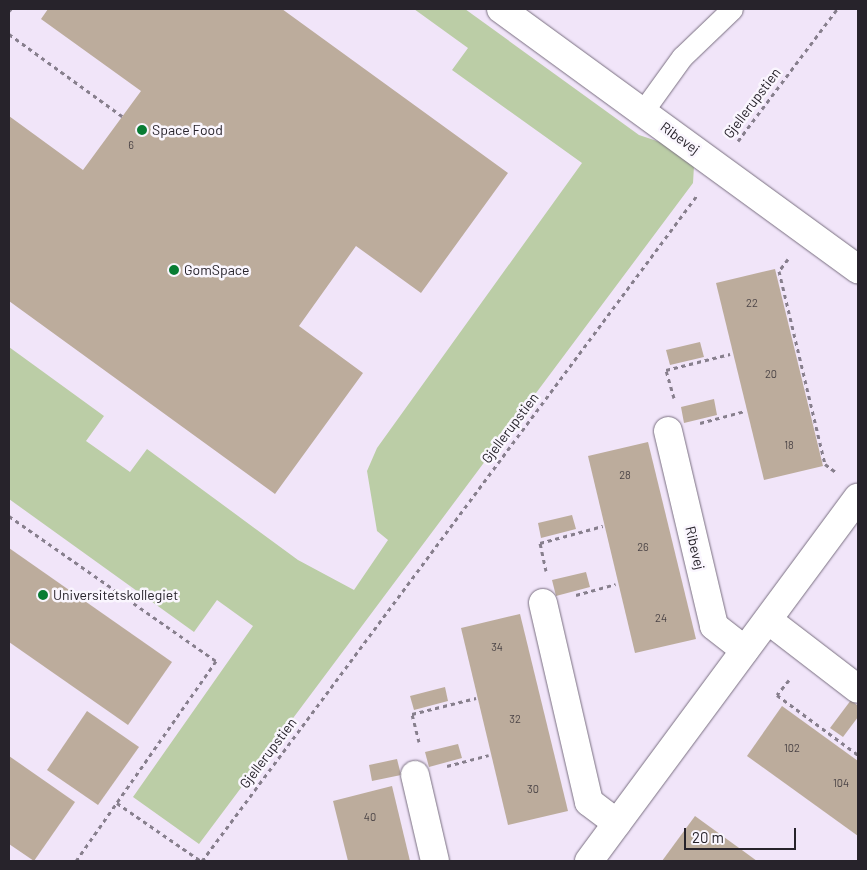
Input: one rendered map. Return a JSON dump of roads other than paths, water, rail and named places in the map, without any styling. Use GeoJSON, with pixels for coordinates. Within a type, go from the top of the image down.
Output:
{"type":"FeatureCollection","features":[{"type":"Feature","properties":{"kind":"street","name":"Ribevej"},"geometry":{"type":"LineString","coordinates":[[501,9],[858,269]]}},
{"type":"Feature","properties":{"kind":"street","name":"Ribevej"},"geometry":{"type":"LineString","coordinates":[[672,420],[714,626],[746,650]]}},
{"type":"Feature","properties":{"kind":"street"},"geometry":{"type":"LineString","coordinates":[[589,861],[768,620],[852,488]]}},
{"type":"Feature","properties":{"kind":"street"},"geometry":{"type":"LineString","coordinates":[[546,592],[588,802],[617,823]]}},
{"type":"Feature","properties":{"kind":"street"},"geometry":{"type":"LineString","coordinates":[[768,620],[858,689]]}},
{"type":"Feature","properties":{"kind":"street"},"geometry":{"type":"LineString","coordinates":[[418,764],[435,861]]}},
{"type":"Feature","properties":{"kind":"lane"},"geometry":{"type":"LineString","coordinates":[[643,111],[682,56],[732,9]]}},
{"type":"Feature","properties":{"kind":"place","name":"Space Food"},"geometry":{"type":"Point","coordinates":[142,130]}},
{"type":"Feature","properties":{"kind":"place","name":"GomSpace"},"geometry":{"type":"Point","coordinates":[174,270]}},
{"type":"Feature","properties":{"kind":"place","name":"Universitetskollegiet"},"geometry":{"type":"Point","coordinates":[43,595]}}]}
